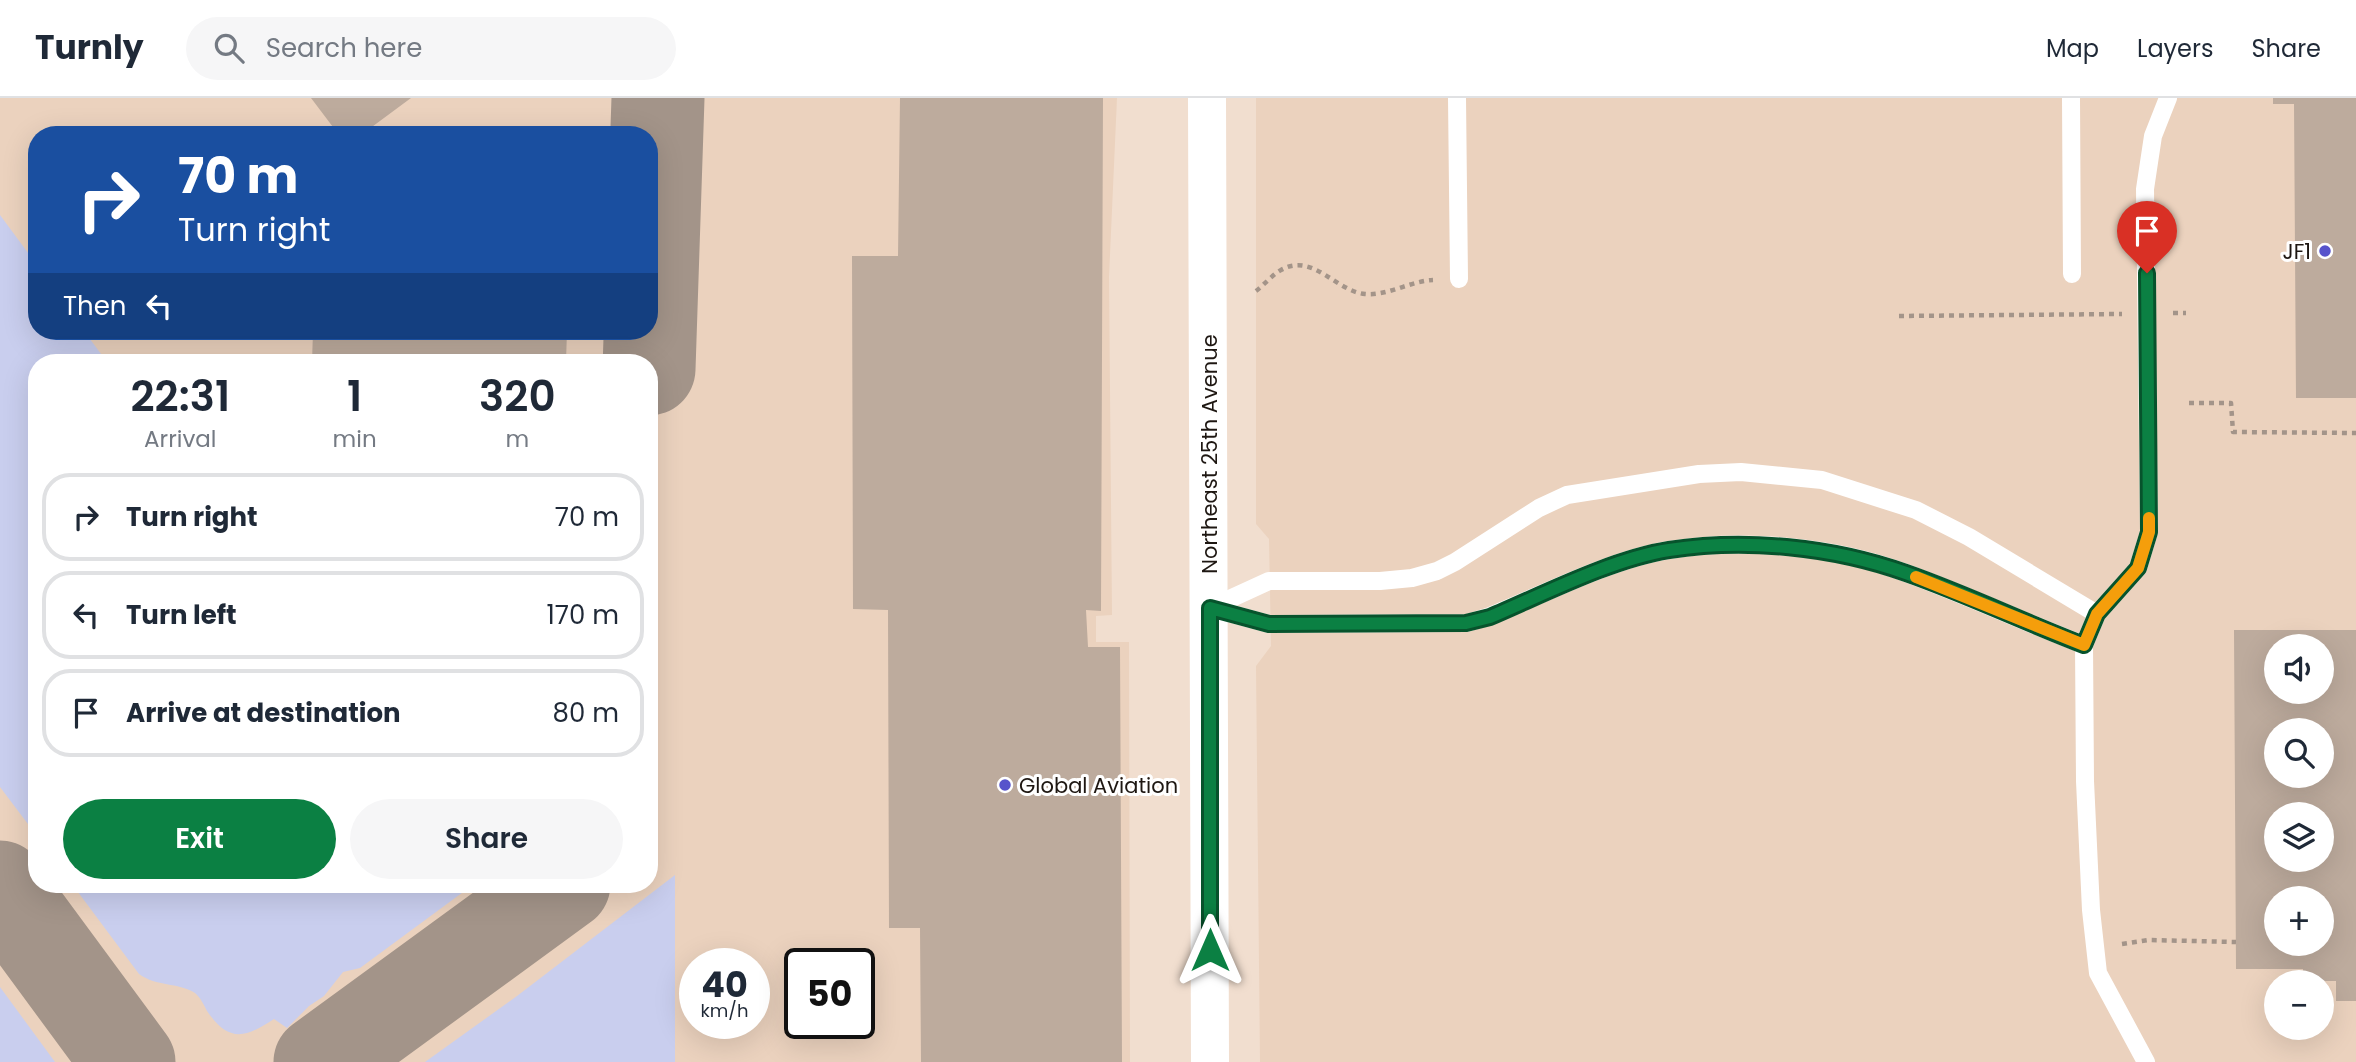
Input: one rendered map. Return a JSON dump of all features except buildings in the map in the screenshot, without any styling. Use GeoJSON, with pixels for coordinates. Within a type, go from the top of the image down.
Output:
{"type":"FeatureCollection","features":[{"type":"Feature","properties":{"kind":"main road","name":"Northeast 25th Avenue"},"geometry":{"type":"LineString","coordinates":[[1207,98],[1210,1062]]}},
{"type":"Feature","properties":{"kind":"lane"},"geometry":{"type":"LineString","coordinates":[[1457,98],[1459,279]]}},
{"type":"Feature","properties":{"kind":"lane"},"geometry":{"type":"LineString","coordinates":[[2071,98],[2072,274]]}},
{"type":"Feature","properties":{"kind":"lane"},"geometry":{"type":"LineString","coordinates":[[2146,1062],[2098,973],[2091,910],[2085,781],[2084,645],[2097,614],[2138,568],[2149,532],[2145,189],[2153,136],[2168,98]]}},
{"type":"Feature","properties":{"kind":"lane"},"geometry":{"type":"LineString","coordinates":[[1210,608],[1269,581],[1380,581],[1412,578],[1437,571],[1455,562],[1539,508],[1567,495],[1699,474],[1741,472],[1822,480],[1867,492],[1916,510],[1969,537],[2097,614]]}},
{"type":"Feature","properties":{"kind":"lane"},"geometry":{"type":"LineString","coordinates":[[1210,608],[1269,624],[1466,623],[1490,617],[1623,562],[1668,550],[1714,545],[1766,547],[1852,558],[1904,572],[2084,645]]}},
{"type":"Feature","properties":{"kind":"path"},"geometry":{"type":"LineString","coordinates":[[1256,291],[1282,270],[1301,265],[1322,271],[1337,284],[1365,294],[1383,293],[1420,282],[1459,279]]}},
{"type":"Feature","properties":{"kind":"path"},"geometry":{"type":"LineString","coordinates":[[1899,316],[2186,313]]}},
{"type":"Feature","properties":{"kind":"path"},"geometry":{"type":"LineString","coordinates":[[2189,403],[2231,403],[2232,432],[2356,433]]}},
{"type":"Feature","properties":{"kind":"path"},"geometry":{"type":"LineString","coordinates":[[2122,944],[2149,940],[2236,942]]}},
{"type":"Feature","properties":{"kind":"shaded area"},"geometry":{"type":"Polygon","coordinates":[[[0,98],[1117,98],[1109,277],[1112,615],[1096,616],[1096,642],[1129,642],[1130,1062],[0,1062],[0,98]]]}},
{"type":"Feature","properties":{"kind":"shaded area"},"geometry":{"type":"Polygon","coordinates":[[[1256,98],[2356,98],[2356,1062],[1260,1062],[1256,666],[1271,646],[1269,539],[1256,524],[1256,98]]]}},
{"type":"Feature","properties":{"kind":"shaded area"},"geometry":{"type":"Polygon","coordinates":[[[0,215],[28,253],[28,340],[91,340],[101,354],[28,354],[28,824],[0,787],[0,215]]]}},
{"type":"Feature","properties":{"kind":"shaded area"},"geometry":{"type":"Polygon","coordinates":[[[675,875],[675,1062],[425,1062],[517,996],[651,893],[658,893],[658,888],[675,875]]]}},
{"type":"Feature","properties":{"kind":"shaded area"},"geometry":{"type":"Polygon","coordinates":[[[79,893],[462,893],[360,968],[343,972],[324,996],[309,1006],[287,1028],[274,1019],[246,1033],[230,1033],[215,1021],[195,993],[153,981],[139,974],[79,893]]]}},
{"type":"Feature","properties":{"kind":"shaded area"},"geometry":{"type":"Polygon","coordinates":[[[0,987],[55,1062],[0,1062],[0,987]]]}},
{"type":"Feature","properties":{"kind":"taxiway"},"geometry":{"type":"LineString","coordinates":[[657,126],[658,98]]}},
{"type":"Feature","properties":{"kind":"taxiway"},"geometry":{"type":"LineString","coordinates":[[649,354],[650,340]]}},
{"type":"Feature","properties":{"kind":"taxiway"},"geometry":{"type":"LineString","coordinates":[[0,887],[129,1062]]}},
{"type":"Feature","properties":{"kind":"taxiway"},"geometry":{"type":"LineString","coordinates":[[320,1062],[552,893]]}},
{"type":"Feature","properties":{"kind":"slow traffic"},"geometry":{"type":"LineString","coordinates":[[1916,577],[2084,645],[2097,614],[2106,601],[2138,568],[2149,532],[2149,518]]}},
{"type":"Feature","properties":{"kind":"place","name":"JF1"},"geometry":{"type":"Point","coordinates":[2325,251]}},
{"type":"Feature","properties":{"kind":"place","name":"Global Aviation"},"geometry":{"type":"Point","coordinates":[1005,785]}},
{"type":"Feature","properties":{"kind":"route"},"geometry":{"type":"LineString","coordinates":[[1210,950],[1210,608],[1269,624],[1466,623],[1490,617],[1623,562],[1668,550],[1714,545],[1766,547],[1852,558],[1904,572],[2084,645],[2097,614],[2106,601],[2138,568],[2149,532],[2147,273]]}}]}
